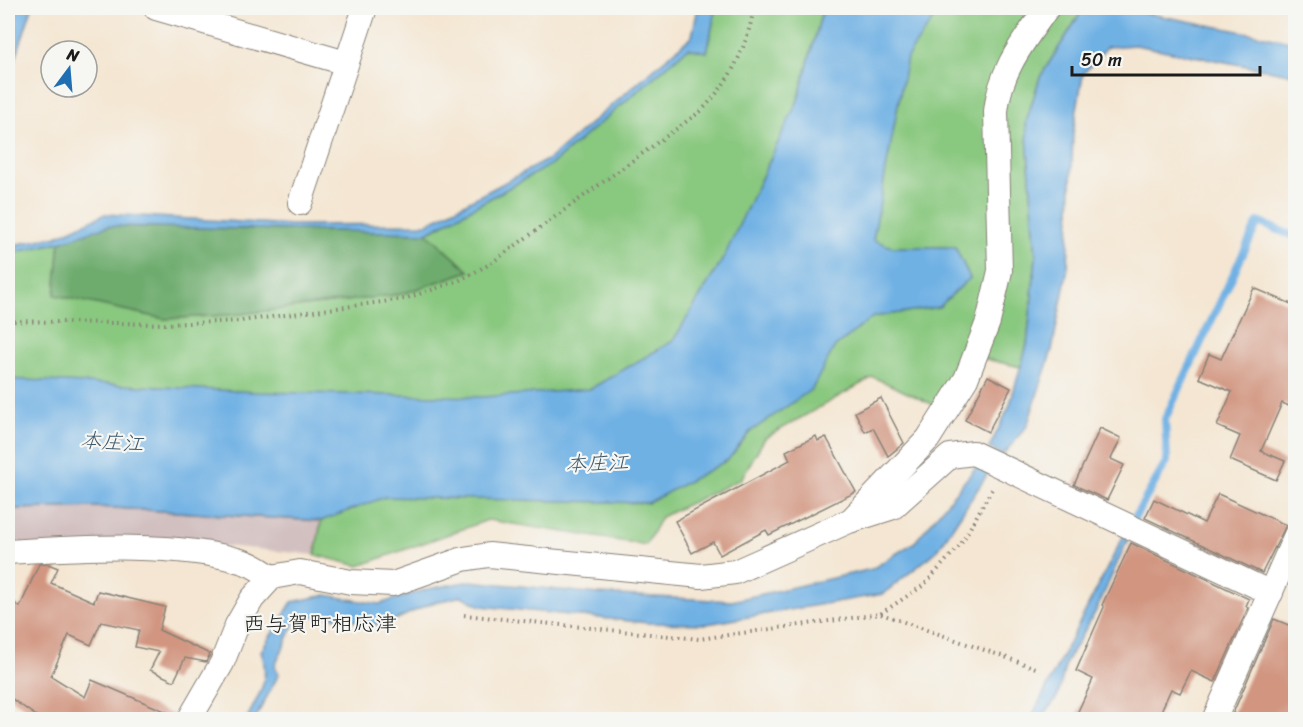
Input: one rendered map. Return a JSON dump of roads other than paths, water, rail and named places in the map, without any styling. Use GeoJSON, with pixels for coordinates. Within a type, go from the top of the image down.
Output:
{"type":"FeatureCollection","features":[{"type":"Feature","properties":{"kind":"street"},"geometry":{"type":"LineString","coordinates":[[156,8],[346,63]]}},
{"type":"Feature","properties":{"kind":"street"},"geometry":{"type":"LineString","coordinates":[[300,203],[365,8]]}},
{"type":"Feature","properties":{"kind":"street"},"geometry":{"type":"LineString","coordinates":[[849,521],[928,439],[966,379],[988,322],[1000,271],[996,111],[998,89],[1009,64],[1047,8]]}},
{"type":"Feature","properties":{"kind":"street"},"geometry":{"type":"LineString","coordinates":[[189,720],[222,663],[242,616],[252,599],[272,577],[300,572],[351,582],[393,584],[463,559],[489,555],[701,576],[735,572],[849,521],[893,507],[950,456],[973,453],[1005,466],[1271,593]]}},
{"type":"Feature","properties":{"kind":"street"},"geometry":{"type":"LineString","coordinates":[[1214,720],[1296,535]]}},
{"type":"Feature","properties":{"kind":"street"},"geometry":{"type":"LineString","coordinates":[[8,552],[74,548],[183,551],[245,562],[272,577]]}},
{"type":"Feature","properties":{"kind":"water"},"geometry":{"type":"Polygon","coordinates":[[[8,8],[32,8],[8,82],[8,8]]]}},
{"type":"Feature","properties":{"kind":"water"},"geometry":{"type":"Polygon","coordinates":[[[698,8],[716,8],[707,52],[688,48],[552,164],[427,233],[108,226],[60,242],[8,254],[8,246],[57,236],[105,214],[293,225],[426,224],[549,159],[692,36],[698,8]]]}},
{"type":"Feature","properties":{"kind":"water","name":"本庄江"},"geometry":{"type":"Polygon","coordinates":[[[823,8],[941,8],[907,57],[873,240],[892,247],[955,247],[970,278],[939,307],[873,317],[834,348],[812,389],[750,432],[728,460],[648,503],[385,497],[321,521],[98,507],[8,509],[8,379],[257,392],[483,397],[590,389],[673,341],[724,257],[798,100],[823,8]]]}},
{"type":"Feature","properties":{"kind":"water"},"geometry":{"type":"Polygon","coordinates":[[[1084,8],[1137,8],[1141,12],[1295,42],[1295,75],[1135,45],[1107,47],[1083,74],[1073,133],[1068,267],[1052,350],[1027,426],[1003,455],[989,448],[1009,407],[1027,345],[1036,257],[1026,122],[1040,77],[1084,8]]]}},
{"type":"Feature","properties":{"kind":"water"},"geometry":{"type":"Polygon","coordinates":[[[981,461],[991,469],[937,551],[883,594],[707,624],[648,623],[481,606],[462,596],[432,603],[382,626],[323,615],[296,620],[275,666],[279,674],[255,719],[246,720],[259,695],[264,679],[265,671],[261,651],[292,602],[326,595],[379,604],[428,589],[470,581],[600,594],[732,601],[872,569],[915,542],[981,461]]]}},
{"type":"Feature","properties":{"kind":"water"},"geometry":{"type":"Polygon","coordinates":[[[1124,535],[1129,537],[1096,611],[1066,662],[1058,696],[1041,719],[1030,720],[1124,535]]]}},
{"type":"Feature","properties":{"kind":"waterway"},"geometry":{"type":"LineString","coordinates":[[1135,517],[1167,461],[1165,419],[1258,222],[1296,237]]}},
{"type":"Feature","properties":{"kind":"district","name":"西与賀町相応津"},"geometry":{"type":"Point","coordinates":[320,623]}}]}
